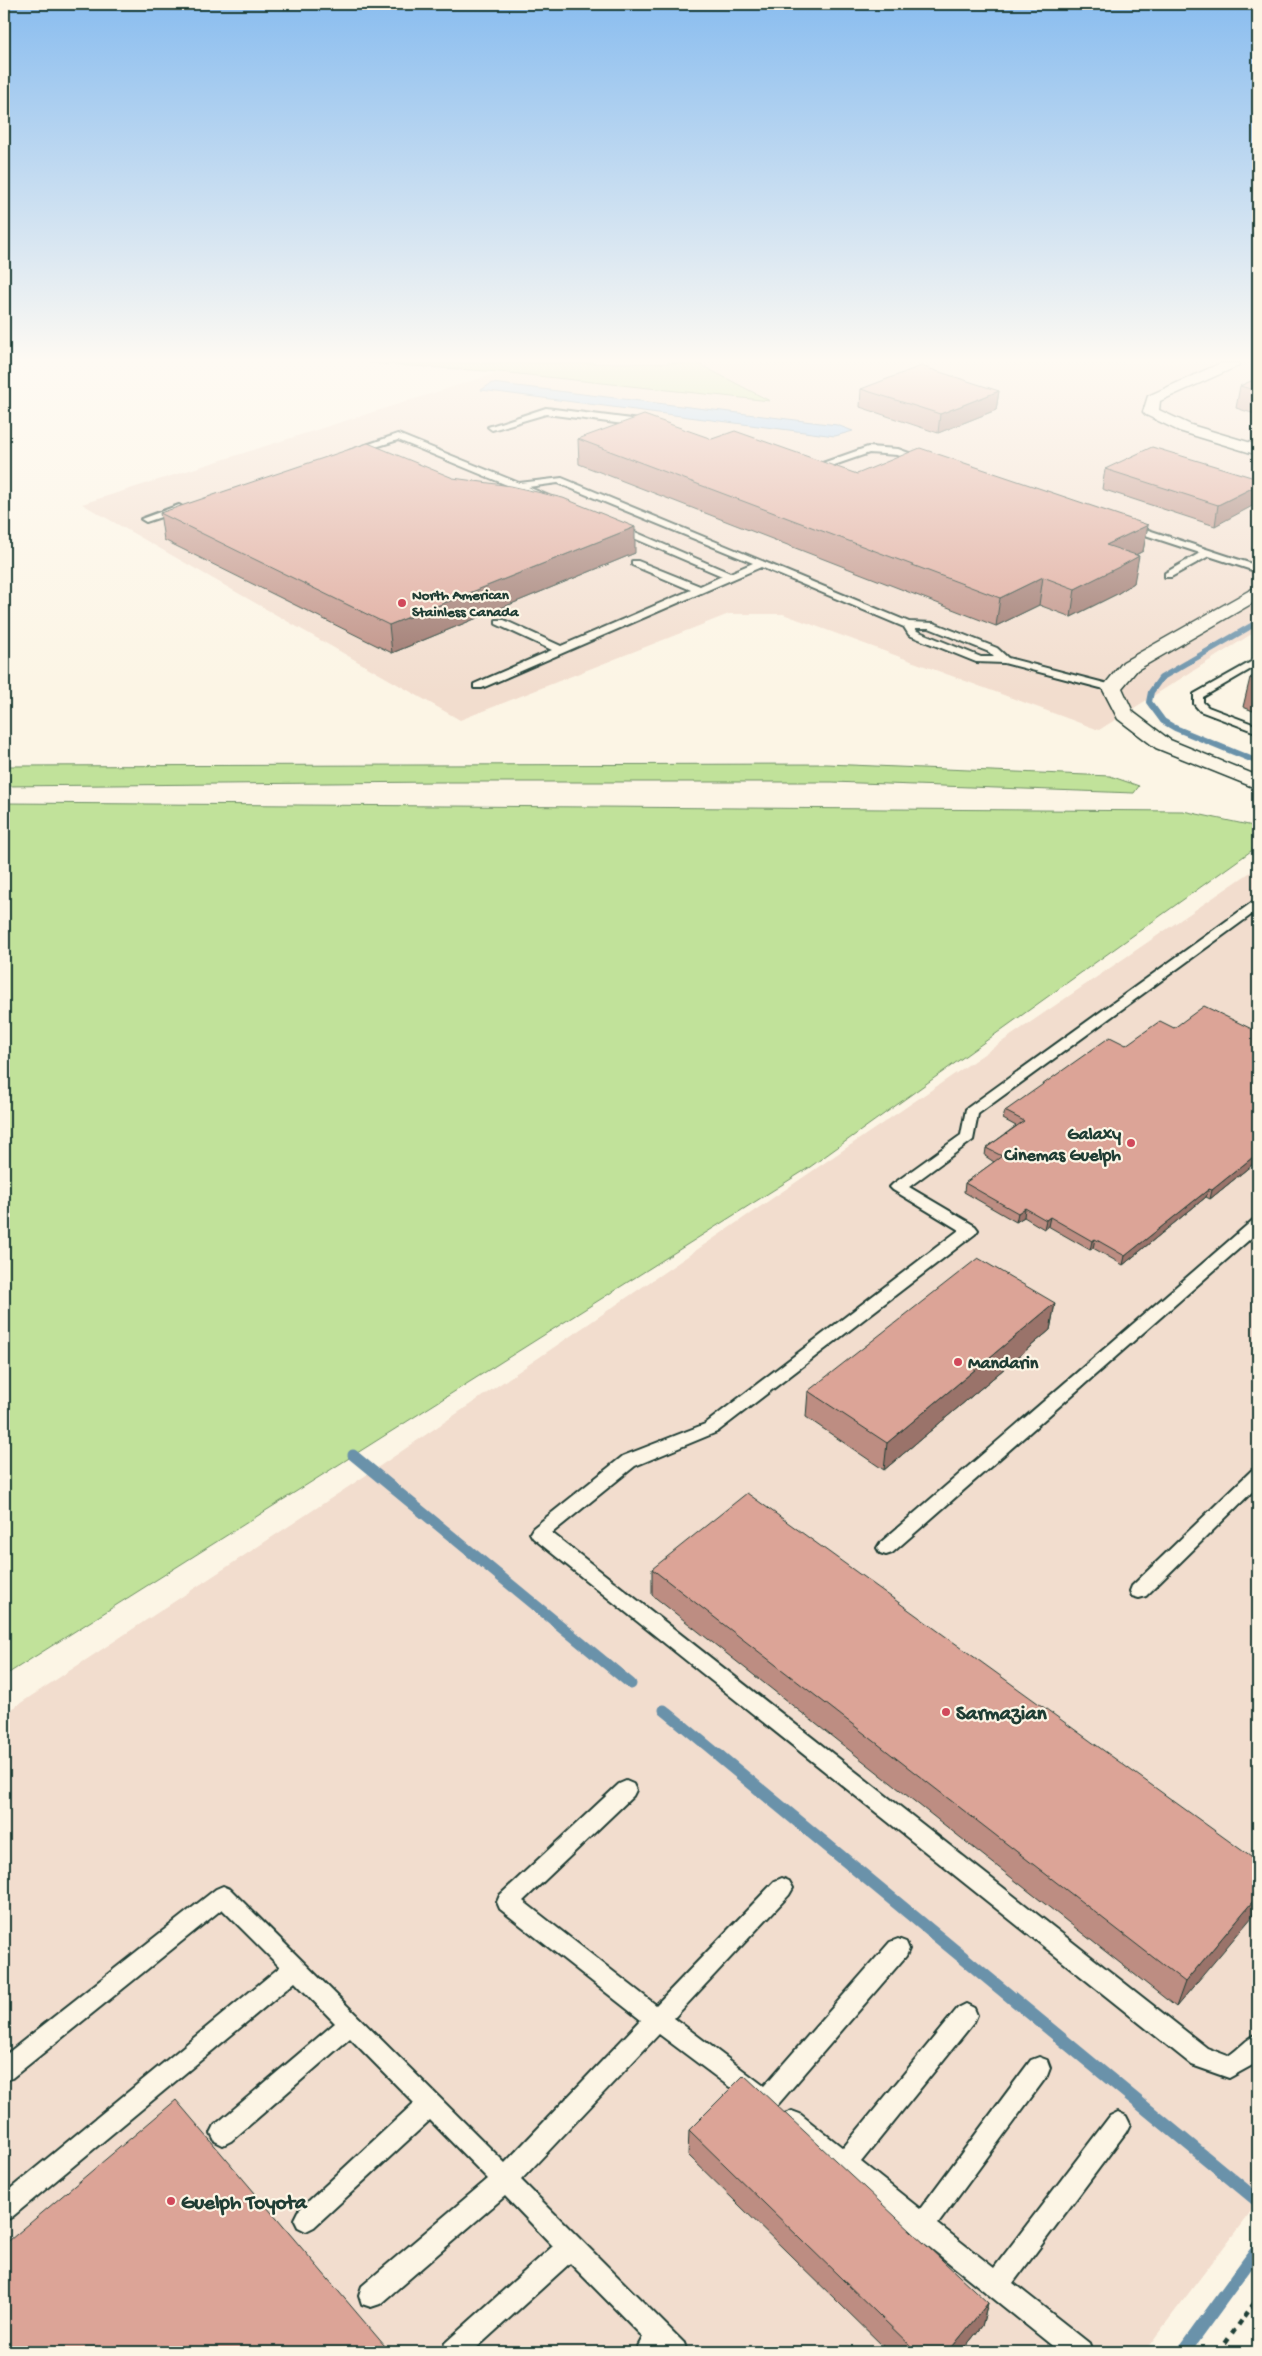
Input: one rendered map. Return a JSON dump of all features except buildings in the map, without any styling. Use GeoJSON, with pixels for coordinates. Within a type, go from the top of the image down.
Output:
{"type":"FeatureCollection","features":[{"type":"Feature","properties":{"kind":"street"},"geometry":{"type":"LineString","coordinates":[[1258,593],[1130,666],[1112,688],[1125,715],[1163,744],[1258,783]]}},
{"type":"Feature","properties":{"kind":"lane"},"geometry":{"type":"LineString","coordinates":[[486,473],[554,501]]}},
{"type":"Feature","properties":{"kind":"lane"},"geometry":{"type":"LineString","coordinates":[[518,486],[559,480],[908,625],[912,633],[980,660],[1004,660],[1112,688]]}},
{"type":"Feature","properties":{"kind":"lane"},"geometry":{"type":"LineString","coordinates":[[146,519],[192,504]]}},
{"type":"Feature","properties":{"kind":"lane"},"geometry":{"type":"LineString","coordinates":[[1114,522],[1258,569]]}},
{"type":"Feature","properties":{"kind":"lane"},"geometry":{"type":"LineString","coordinates":[[610,525],[729,576]]}},
{"type":"Feature","properties":{"kind":"lane"},"geometry":{"type":"LineString","coordinates":[[1168,575],[1208,552]]}},
{"type":"Feature","properties":{"kind":"lane"},"geometry":{"type":"LineString","coordinates":[[635,563],[698,589]]}},
{"type":"Feature","properties":{"kind":"lane"},"geometry":{"type":"LineString","coordinates":[[478,686],[761,563]]}},
{"type":"Feature","properties":{"kind":"lane"},"geometry":{"type":"LineString","coordinates":[[500,622],[561,650]]}},
{"type":"Feature","properties":{"kind":"lane"},"geometry":{"type":"LineString","coordinates":[[1258,661],[1198,696],[1198,702],[1204,709],[1258,730]]}},
{"type":"Feature","properties":{"kind":"lane"},"geometry":{"type":"LineString","coordinates":[[1255,2055],[1229,2067],[1200,2057],[540,1532],[629,1461],[711,1428],[970,1230],[898,1187],[968,1137],[970,1112],[1258,904]]}},
{"type":"Feature","properties":{"kind":"lane"},"geometry":{"type":"LineString","coordinates":[[886,1548],[1258,1224]]}},
{"type":"Feature","properties":{"kind":"lane"},"geometry":{"type":"LineString","coordinates":[[1139,1591],[1258,1475]]}},
{"type":"Feature","properties":{"kind":"lane"},"geometry":{"type":"LineString","coordinates":[[626,1790],[508,1902],[657,2019],[766,2101],[1080,2352]]}},
{"type":"Feature","properties":{"kind":"lane"},"geometry":{"type":"LineString","coordinates":[[371,2295],[505,2180],[782,1888]]}},
{"type":"Feature","properties":{"kind":"lane"},"geometry":{"type":"LineString","coordinates":[[4,2070],[223,1896],[351,2023],[570,2247],[660,2348]]}},
{"type":"Feature","properties":{"kind":"lane"},"geometry":{"type":"LineString","coordinates":[[766,2101],[898,1949]]}},
{"type":"Feature","properties":{"kind":"lane"},"geometry":{"type":"LineString","coordinates":[[4,2209],[296,1968]]}},
{"type":"Feature","properties":{"kind":"lane"},"geometry":{"type":"LineString","coordinates":[[846,2164],[966,2015]]}},
{"type":"Feature","properties":{"kind":"lane"},"geometry":{"type":"LineString","coordinates":[[223,2133],[351,2023]]}},
{"type":"Feature","properties":{"kind":"lane"},"geometry":{"type":"LineString","coordinates":[[922,2226],[1039,2068]]}},
{"type":"Feature","properties":{"kind":"lane"},"geometry":{"type":"LineString","coordinates":[[306,2219],[430,2104]]}},
{"type":"Feature","properties":{"kind":"lane"},"geometry":{"type":"LineString","coordinates":[[996,2285],[1118,2124]]}},
{"type":"Feature","properties":{"kind":"lane"},"geometry":{"type":"LineString","coordinates":[[454,2352],[570,2247]]}},
{"type":"Feature","properties":{"kind":"path"},"geometry":{"type":"LineString","coordinates":[[1219,2352],[1258,2298]]}},
{"type":"Feature","properties":{"kind":"shaded area"},"geometry":{"type":"Polygon","coordinates":[[[180,473],[1258,473],[1258,630],[1099,730],[783,614],[729,614],[460,720],[82,504],[180,473]]]}},
{"type":"Feature","properties":{"kind":"shaded area"},"geometry":{"type":"Polygon","coordinates":[[[1258,867],[1258,2202],[1144,2352],[4,2352],[4,1714],[377,1468],[1258,867]]]}},
{"type":"Feature","properties":{"kind":"green space"},"geometry":{"type":"Polygon","coordinates":[[[827,764],[1110,776],[1139,786],[1134,793],[832,782],[437,782],[4,786],[5,766],[827,764]]]}},
{"type":"Feature","properties":{"kind":"green space"},"geometry":{"type":"Polygon","coordinates":[[[4,803],[1183,811],[1258,827],[1258,846],[810,1167],[4,1676],[4,803]]]}},
{"type":"Feature","properties":{"kind":"waterway"},"geometry":{"type":"LineString","coordinates":[[1258,622],[1161,678],[1151,692],[1149,702],[1163,721],[1175,728],[1258,762]]}},
{"type":"Feature","properties":{"kind":"waterway"},"geometry":{"type":"LineString","coordinates":[[353,1455],[631,1684]]}},
{"type":"Feature","properties":{"kind":"waterway"},"geometry":{"type":"LineString","coordinates":[[664,1710],[721,1757]]}},
{"type":"Feature","properties":{"kind":"waterway"},"geometry":{"type":"LineString","coordinates":[[719,1756],[1258,2201]]}},
{"type":"Feature","properties":{"kind":"waterway"},"geometry":{"type":"LineString","coordinates":[[1183,2352],[1258,2249]]}},
{"type":"Feature","properties":{"kind":"place","name":"North American Stainless Canada"},"geometry":{"type":"Point","coordinates":[402,603]}},
{"type":"Feature","properties":{"kind":"place","name":"Galaxy Cinemas Guelph"},"geometry":{"type":"Point","coordinates":[1131,1143]}},
{"type":"Feature","properties":{"kind":"place","name":"Mandarin"},"geometry":{"type":"Point","coordinates":[958,1362]}},
{"type":"Feature","properties":{"kind":"place","name":"Sarmazian"},"geometry":{"type":"Point","coordinates":[946,1712]}},
{"type":"Feature","properties":{"kind":"place","name":"Guelph Toyota"},"geometry":{"type":"Point","coordinates":[171,2201]}}]}
